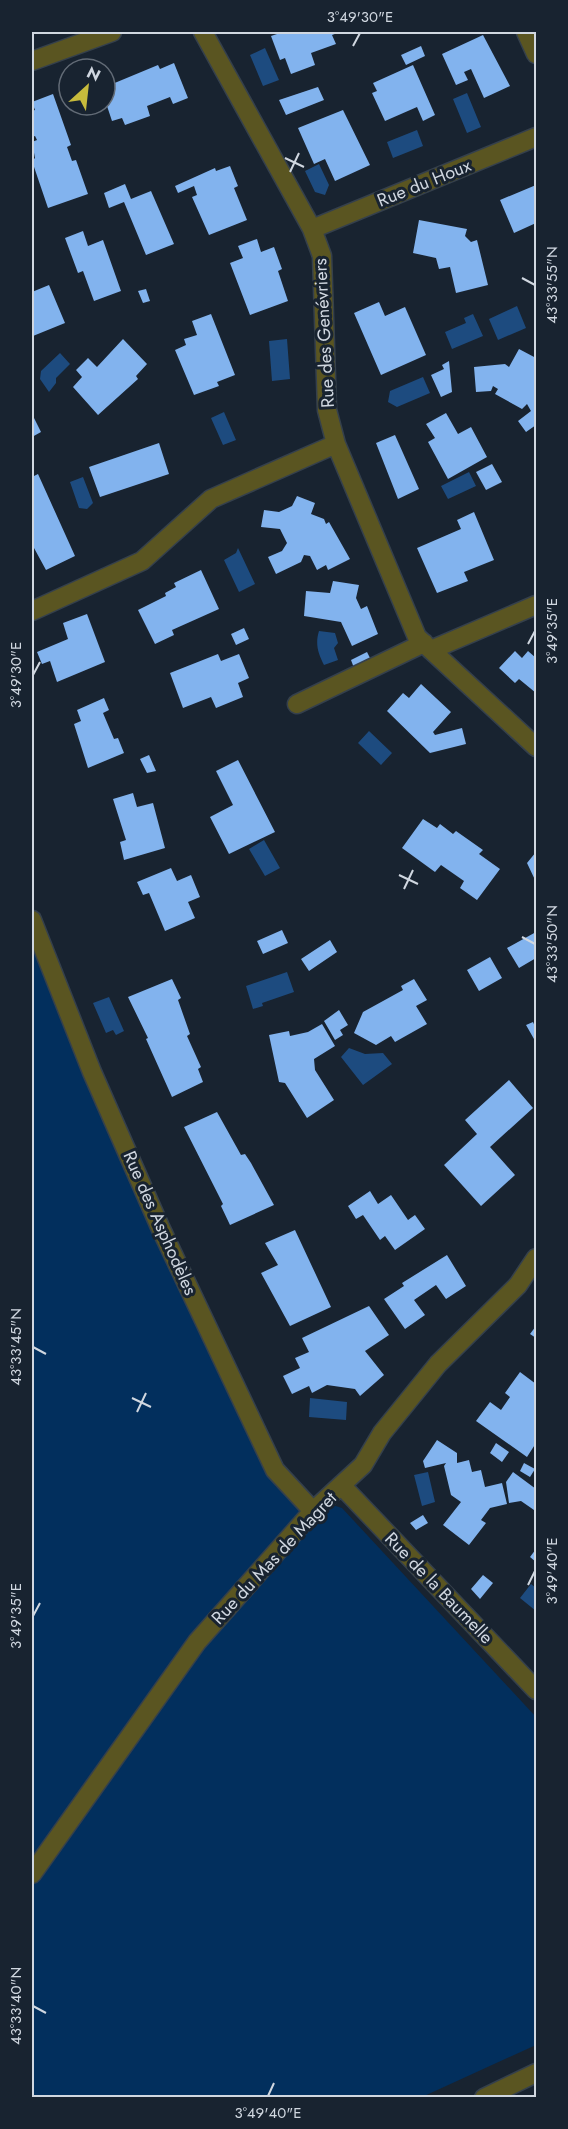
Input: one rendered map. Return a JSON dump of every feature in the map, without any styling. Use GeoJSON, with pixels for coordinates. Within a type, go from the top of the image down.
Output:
{"type":"FeatureCollection","features":[{"type":"Feature","properties":{"kind":"street"},"geometry":{"type":"LineString","coordinates":[[32,61],[112,32]]}},
{"type":"Feature","properties":{"kind":"street","name":"Rue des Genévriers"},"geometry":{"type":"LineString","coordinates":[[203,32],[312,229],[322,256],[327,410],[336,444],[417,637],[537,747]]}},
{"type":"Feature","properties":{"kind":"street"},"geometry":{"type":"LineString","coordinates":[[526,32],[537,54]]}},
{"type":"Feature","properties":{"kind":"street","name":"Rue du Houx"},"geometry":{"type":"LineString","coordinates":[[312,229],[537,137]]}},
{"type":"Feature","properties":{"kind":"street"},"geometry":{"type":"LineString","coordinates":[[32,611],[142,561],[211,500],[336,444]]}},
{"type":"Feature","properties":{"kind":"street"},"geometry":{"type":"LineString","coordinates":[[297,704],[428,647],[537,605]]}},
{"type":"Feature","properties":{"kind":"street","name":"Rue des Asphodèles"},"geometry":{"type":"LineString","coordinates":[[32,920],[96,1082],[160,1227],[274,1470],[313,1511]]}},
{"type":"Feature","properties":{"kind":"street","name":"Rue du Mas de Magret"},"geometry":{"type":"LineString","coordinates":[[32,1874],[197,1642],[313,1511],[363,1465],[382,1433],[438,1364],[518,1285],[537,1258]]}},
{"type":"Feature","properties":{"kind":"street","name":"Rue de la Baumelle"},"geometry":{"type":"LineString","coordinates":[[342,1486],[537,1690]]}},
{"type":"Feature","properties":{"kind":"street"},"geometry":{"type":"LineString","coordinates":[[484,2097],[537,2073]]}},
{"type":"Feature","properties":{"kind":"shaded area"},"geometry":{"type":"Polygon","coordinates":[[[265,48],[279,80],[263,86],[250,55],[265,48]]]}},
{"type":"Feature","properties":{"kind":"shaded area"},"geometry":{"type":"Polygon","coordinates":[[[467,93],[481,127],[467,133],[453,99],[467,93]]]}},
{"type":"Feature","properties":{"kind":"shaded area"},"geometry":{"type":"Polygon","coordinates":[[[417,130],[423,146],[393,158],[387,142],[417,130]]]}},
{"type":"Feature","properties":{"kind":"shaded area"},"geometry":{"type":"Polygon","coordinates":[[[319,164],[329,185],[325,195],[315,192],[305,171],[319,164]]]}},
{"type":"Feature","properties":{"kind":"shaded area"},"geometry":{"type":"Polygon","coordinates":[[[517,306],[526,328],[498,340],[489,319],[517,306]]]}},
{"type":"Feature","properties":{"kind":"shaded area"},"geometry":{"type":"Polygon","coordinates":[[[473,314],[483,336],[452,349],[445,332],[466,323],[464,318],[473,314]]]}},
{"type":"Feature","properties":{"kind":"shaded area"},"geometry":{"type":"Polygon","coordinates":[[[287,339],[290,379],[272,381],[269,341],[287,339]]]}},
{"type":"Feature","properties":{"kind":"shaded area"},"geometry":{"type":"Polygon","coordinates":[[[60,353],[70,364],[56,378],[56,383],[49,392],[40,379],[41,371],[60,353]]]}},
{"type":"Feature","properties":{"kind":"shaded area"},"geometry":{"type":"Polygon","coordinates":[[[423,377],[430,393],[397,407],[388,402],[390,391],[423,377]]]}},
{"type":"Feature","properties":{"kind":"shaded area"},"geometry":{"type":"Polygon","coordinates":[[[224,412],[236,440],[223,445],[211,418],[224,412]]]}},
{"type":"Feature","properties":{"kind":"shaded area"},"geometry":{"type":"Polygon","coordinates":[[[469,472],[476,486],[448,499],[441,486],[469,472]]]}},
{"type":"Feature","properties":{"kind":"shaded area"},"geometry":{"type":"Polygon","coordinates":[[[83,477],[93,503],[87,509],[79,508],[70,482],[83,477]]]}},
{"type":"Feature","properties":{"kind":"shaded area"},"geometry":{"type":"Polygon","coordinates":[[[238,548],[255,584],[239,592],[224,560],[236,553],[238,548]]]}},
{"type":"Feature","properties":{"kind":"shaded area"},"geometry":{"type":"Polygon","coordinates":[[[319,631],[335,633],[338,643],[334,648],[338,660],[324,665],[318,648],[319,631]]]}},
{"type":"Feature","properties":{"kind":"shaded area"},"geometry":{"type":"Polygon","coordinates":[[[369,731],[392,753],[381,765],[358,743],[369,731]]]}},
{"type":"Feature","properties":{"kind":"shaded area"},"geometry":{"type":"Polygon","coordinates":[[[264,840],[280,868],[265,876],[249,849],[264,840]]]}},
{"type":"Feature","properties":{"kind":"shaded area"},"geometry":{"type":"Polygon","coordinates":[[[32,944],[125,1171],[276,1487],[342,1508],[536,1717],[536,2045],[422,2097],[32,2097],[32,944]]]}},
{"type":"Feature","properties":{"kind":"shaded area"},"geometry":{"type":"Polygon","coordinates":[[[287,972],[294,992],[262,1003],[263,1006],[253,1009],[246,986],[287,972]]]}},
{"type":"Feature","properties":{"kind":"shaded area"},"geometry":{"type":"Polygon","coordinates":[[[109,997],[124,1031],[116,1035],[113,1030],[106,1033],[93,1003],[109,997]]]}},
{"type":"Feature","properties":{"kind":"shaded area"},"geometry":{"type":"Polygon","coordinates":[[[349,1048],[365,1054],[383,1053],[392,1064],[363,1085],[341,1057],[349,1048]]]}},
{"type":"Feature","properties":{"kind":"shaded area"},"geometry":{"type":"Polygon","coordinates":[[[310,1398],[347,1402],[346,1420],[309,1417],[310,1398]]]}},
{"type":"Feature","properties":{"kind":"shaded area"},"geometry":{"type":"Polygon","coordinates":[[[428,1472],[435,1502],[422,1506],[414,1475],[428,1472]]]}},
{"type":"Feature","properties":{"kind":"shaded area"},"geometry":{"type":"Polygon","coordinates":[[[531,1584],[536,1588],[536,1611],[520,1598],[531,1584]]]}},
{"type":"Feature","properties":{"kind":"building"},"geometry":{"type":"Polygon","coordinates":[[[283,32],[340,32],[332,35],[336,44],[311,53],[315,65],[291,74],[285,58],[280,60],[271,36],[283,32]]]}},
{"type":"Feature","properties":{"kind":"building"},"geometry":{"type":"Polygon","coordinates":[[[483,35],[510,86],[484,98],[471,69],[464,72],[468,80],[456,85],[442,54],[483,35]]]}},
{"type":"Feature","properties":{"kind":"building"},"geometry":{"type":"Polygon","coordinates":[[[421,46],[425,56],[406,65],[401,55],[421,46]]]}},
{"type":"Feature","properties":{"kind":"building"},"geometry":{"type":"Polygon","coordinates":[[[174,63],[188,98],[173,104],[170,97],[147,106],[150,116],[125,125],[122,118],[112,121],[111,117],[117,117],[117,82],[158,65],[160,69],[174,63]]]}},
{"type":"Feature","properties":{"kind":"building"},"geometry":{"type":"Polygon","coordinates":[[[413,65],[435,115],[423,121],[417,107],[385,121],[372,93],[377,91],[373,83],[413,65]]]}},
{"type":"Feature","properties":{"kind":"building"},"geometry":{"type":"Polygon","coordinates":[[[318,87],[324,100],[286,115],[279,100],[318,87]]]}},
{"type":"Feature","properties":{"kind":"building"},"geometry":{"type":"Polygon","coordinates":[[[53,94],[57,105],[57,117],[61,117],[71,145],[67,147],[72,161],[76,160],[88,194],[48,208],[32,161],[35,158],[32,142],[37,140],[35,136],[32,137],[32,111],[35,110],[32,102],[53,94]]]}},
{"type":"Feature","properties":{"kind":"building"},"geometry":{"type":"Polygon","coordinates":[[[343,110],[370,165],[335,181],[325,159],[314,164],[298,128],[343,110]]]}},
{"type":"Feature","properties":{"kind":"building"},"geometry":{"type":"Polygon","coordinates":[[[230,166],[238,186],[234,188],[247,220],[209,235],[192,197],[197,195],[194,186],[178,193],[175,186],[215,168],[216,171],[230,166]]]}},
{"type":"Feature","properties":{"kind":"building"},"geometry":{"type":"Polygon","coordinates":[[[125,184],[131,199],[151,191],[174,244],[146,255],[124,202],[109,208],[104,193],[125,184]]]}},
{"type":"Feature","properties":{"kind":"building"},"geometry":{"type":"Polygon","coordinates":[[[536,185],[536,223],[514,233],[500,200],[536,185]]]}},
{"type":"Feature","properties":{"kind":"building"},"geometry":{"type":"Polygon","coordinates":[[[419,220],[467,229],[465,236],[471,242],[477,240],[488,285],[456,293],[450,267],[439,269],[436,258],[413,253],[419,220]]]}},
{"type":"Feature","properties":{"kind":"building"},"geometry":{"type":"Polygon","coordinates":[[[83,231],[88,246],[103,240],[121,291],[94,301],[83,271],[78,273],[65,238],[83,231]]]}},
{"type":"Feature","properties":{"kind":"building"},"geometry":{"type":"Polygon","coordinates":[[[257,239],[261,252],[274,247],[282,269],[278,271],[288,301],[250,315],[230,263],[243,258],[238,246],[257,239]]]}},
{"type":"Feature","properties":{"kind":"building"},"geometry":{"type":"Polygon","coordinates":[[[49,285],[65,323],[33,336],[32,292],[49,285]]]}},
{"type":"Feature","properties":{"kind":"building"},"geometry":{"type":"Polygon","coordinates":[[[146,289],[150,301],[143,303],[138,291],[146,289]]]}},
{"type":"Feature","properties":{"kind":"building"},"geometry":{"type":"Polygon","coordinates":[[[379,302],[385,316],[405,307],[426,355],[381,375],[354,313],[379,302]]]}},
{"type":"Feature","properties":{"kind":"building"},"geometry":{"type":"Polygon","coordinates":[[[211,314],[235,375],[217,382],[219,386],[194,395],[175,350],[186,345],[184,339],[197,335],[192,321],[211,314]]]}},
{"type":"Feature","properties":{"kind":"building"},"geometry":{"type":"Polygon","coordinates":[[[123,339],[147,364],[136,376],[138,379],[98,415],[73,387],[82,377],[76,370],[88,358],[97,367],[123,339]]]}},
{"type":"Feature","properties":{"kind":"building"},"geometry":{"type":"Polygon","coordinates":[[[519,349],[536,358],[536,425],[526,432],[518,421],[531,411],[527,404],[522,409],[495,394],[498,389],[493,386],[491,391],[476,392],[474,367],[505,364],[509,367],[519,349]]]}},
{"type":"Feature","properties":{"kind":"building"},"geometry":{"type":"Polygon","coordinates":[[[449,361],[452,392],[441,397],[431,375],[444,369],[442,365],[449,361]]]}},
{"type":"Feature","properties":{"kind":"building"},"geometry":{"type":"Polygon","coordinates":[[[446,413],[458,434],[471,427],[487,457],[448,479],[428,442],[435,438],[426,424],[446,413]]]}},
{"type":"Feature","properties":{"kind":"building"},"geometry":{"type":"Polygon","coordinates":[[[32,414],[41,432],[32,437],[32,414]]]}},
{"type":"Feature","properties":{"kind":"building"},"geometry":{"type":"Polygon","coordinates":[[[395,435],[419,489],[398,499],[376,443],[395,435]]]}},
{"type":"Feature","properties":{"kind":"building"},"geometry":{"type":"Polygon","coordinates":[[[159,443],[169,474],[100,497],[89,467],[159,443]]]}},
{"type":"Feature","properties":{"kind":"building"},"geometry":{"type":"Polygon","coordinates":[[[492,464],[502,482],[486,490],[476,472],[492,464]]]}},
{"type":"Feature","properties":{"kind":"building"},"geometry":{"type":"Polygon","coordinates":[[[38,474],[75,556],[46,570],[34,548],[32,549],[32,477],[38,474]]]}},
{"type":"Feature","properties":{"kind":"building"},"geometry":{"type":"Polygon","coordinates":[[[297,496],[315,503],[311,514],[324,519],[326,524],[329,522],[350,559],[328,570],[326,565],[317,570],[310,556],[304,555],[301,562],[276,574],[268,557],[282,551],[287,543],[280,529],[261,527],[264,510],[279,512],[292,506],[297,496]]]}},
{"type":"Feature","properties":{"kind":"building"},"geometry":{"type":"Polygon","coordinates":[[[474,512],[494,560],[464,572],[468,581],[437,593],[417,548],[461,529],[457,520],[474,512]]]}},
{"type":"Feature","properties":{"kind":"building"},"geometry":{"type":"Polygon","coordinates":[[[201,570],[219,609],[172,630],[174,635],[155,644],[138,610],[166,596],[165,593],[176,587],[174,583],[201,570]]]}},
{"type":"Feature","properties":{"kind":"building"},"geometry":{"type":"Polygon","coordinates":[[[333,581],[359,585],[356,598],[361,609],[367,606],[378,634],[352,646],[341,622],[304,616],[306,591],[330,593],[333,581]]]}},
{"type":"Feature","properties":{"kind":"building"},"geometry":{"type":"Polygon","coordinates":[[[87,614],[105,662],[57,682],[50,661],[42,664],[37,652],[68,639],[63,623],[87,614]]]}},
{"type":"Feature","properties":{"kind":"building"},"geometry":{"type":"Polygon","coordinates":[[[244,628],[249,639],[236,645],[231,634],[244,628]]]}},
{"type":"Feature","properties":{"kind":"building"},"geometry":{"type":"Polygon","coordinates":[[[515,651],[522,658],[528,651],[536,658],[536,693],[519,679],[515,683],[499,668],[515,651]]]}},
{"type":"Feature","properties":{"kind":"building"},"geometry":{"type":"Polygon","coordinates":[[[367,652],[371,660],[354,668],[351,660],[367,652]]]}},
{"type":"Feature","properties":{"kind":"building"},"geometry":{"type":"Polygon","coordinates":[[[218,654],[221,661],[239,654],[249,678],[238,683],[243,697],[216,708],[211,697],[183,708],[170,673],[218,654]]]}},
{"type":"Feature","properties":{"kind":"building"},"geometry":{"type":"Polygon","coordinates":[[[421,684],[451,712],[433,732],[435,735],[462,728],[466,744],[430,753],[387,711],[403,693],[409,698],[421,684]]]}},
{"type":"Feature","properties":{"kind":"building"},"geometry":{"type":"Polygon","coordinates":[[[104,698],[109,710],[103,713],[114,739],[118,738],[124,753],[88,768],[74,724],[81,721],[77,710],[104,698]]]}},
{"type":"Feature","properties":{"kind":"building"},"geometry":{"type":"Polygon","coordinates":[[[149,755],[156,771],[147,773],[140,759],[149,755]]]}},
{"type":"Feature","properties":{"kind":"building"},"geometry":{"type":"Polygon","coordinates":[[[238,760],[275,832],[229,854],[210,817],[233,805],[216,771],[238,760]]]}},
{"type":"Feature","properties":{"kind":"building"},"geometry":{"type":"Polygon","coordinates":[[[133,793],[137,807],[153,803],[165,848],[124,860],[120,842],[126,840],[113,799],[133,793]]]}},
{"type":"Feature","properties":{"kind":"building"},"geometry":{"type":"Polygon","coordinates":[[[423,819],[437,828],[440,824],[453,834],[456,831],[483,850],[479,854],[500,869],[477,900],[460,888],[464,881],[441,865],[435,872],[402,848],[423,819]]]}},
{"type":"Feature","properties":{"kind":"building"},"geometry":{"type":"Polygon","coordinates":[[[536,852],[536,882],[527,863],[536,852]]]}},
{"type":"Feature","properties":{"kind":"building"},"geometry":{"type":"Polygon","coordinates":[[[171,868],[177,881],[191,875],[200,897],[188,902],[195,918],[165,931],[149,893],[143,895],[137,882],[171,868]]]}},
{"type":"Feature","properties":{"kind":"building"},"geometry":{"type":"Polygon","coordinates":[[[282,930],[288,943],[263,954],[257,941],[282,930]]]}},
{"type":"Feature","properties":{"kind":"building"},"geometry":{"type":"Polygon","coordinates":[[[536,932],[536,958],[519,968],[507,948],[536,932]]]}},
{"type":"Feature","properties":{"kind":"building"},"geometry":{"type":"Polygon","coordinates":[[[330,940],[337,952],[309,971],[301,959],[330,940]]]}},
{"type":"Feature","properties":{"kind":"building"},"geometry":{"type":"Polygon","coordinates":[[[490,957],[502,978],[479,991],[467,970],[490,957]]]}},
{"type":"Feature","properties":{"kind":"building"},"geometry":{"type":"Polygon","coordinates":[[[172,979],[181,998],[178,1000],[190,1034],[187,1036],[201,1067],[198,1069],[203,1082],[172,1097],[128,997],[172,979]]]}},
{"type":"Feature","properties":{"kind":"building"},"geometry":{"type":"Polygon","coordinates":[[[414,979],[427,1000],[416,1006],[427,1024],[395,1042],[391,1036],[376,1045],[354,1033],[363,1012],[403,990],[401,986],[414,979]]]}},
{"type":"Feature","properties":{"kind":"building"},"geometry":{"type":"Polygon","coordinates":[[[339,1010],[348,1025],[340,1030],[343,1035],[335,1040],[324,1021],[339,1010]]]}},
{"type":"Feature","properties":{"kind":"building"},"geometry":{"type":"Polygon","coordinates":[[[533,1022],[536,1029],[534,1039],[526,1025],[533,1022]]]}},
{"type":"Feature","properties":{"kind":"building"},"geometry":{"type":"Polygon","coordinates":[[[322,1024],[335,1046],[314,1059],[315,1070],[334,1100],[307,1118],[285,1083],[279,1082],[269,1035],[289,1031],[290,1036],[308,1032],[322,1024]]]}},
{"type":"Feature","properties":{"kind":"building"},"geometry":{"type":"Polygon","coordinates":[[[509,1080],[533,1108],[490,1147],[515,1175],[481,1206],[444,1165],[477,1134],[465,1120],[509,1080]]]}},
{"type":"Feature","properties":{"kind":"building"},"geometry":{"type":"Polygon","coordinates":[[[217,1112],[241,1155],[245,1154],[251,1163],[274,1205],[230,1225],[221,1206],[223,1204],[184,1127],[217,1112]]]}},
{"type":"Feature","properties":{"kind":"building"},"geometry":{"type":"Polygon","coordinates":[[[370,1191],[378,1204],[391,1195],[408,1220],[415,1215],[425,1229],[395,1250],[385,1236],[380,1240],[363,1215],[356,1219],[348,1206],[370,1191]]]}},
{"type":"Feature","properties":{"kind":"building"},"geometry":{"type":"Polygon","coordinates":[[[295,1230],[331,1307],[290,1326],[261,1273],[278,1265],[265,1243],[295,1230]]]}},
{"type":"Feature","properties":{"kind":"building"},"geometry":{"type":"Polygon","coordinates":[[[447,1255],[466,1286],[446,1299],[436,1285],[414,1300],[425,1315],[405,1329],[384,1299],[404,1286],[402,1283],[447,1255]]]}},
{"type":"Feature","properties":{"kind":"building"},"geometry":{"type":"Polygon","coordinates":[[[369,1306],[389,1335],[365,1351],[384,1375],[360,1396],[355,1389],[327,1385],[312,1393],[309,1386],[292,1394],[283,1376],[300,1368],[295,1358],[309,1352],[302,1338],[369,1306]]]}},
{"type":"Feature","properties":{"kind":"building"},"geometry":{"type":"Polygon","coordinates":[[[536,1326],[536,1338],[530,1334],[536,1326]]]}},
{"type":"Feature","properties":{"kind":"building"},"geometry":{"type":"Polygon","coordinates":[[[520,1372],[536,1384],[536,1443],[527,1457],[476,1421],[490,1402],[501,1410],[510,1397],[505,1393],[520,1372]]]}},
{"type":"Feature","properties":{"kind":"building"},"geometry":{"type":"Polygon","coordinates":[[[437,1440],[457,1453],[457,1463],[469,1460],[472,1472],[481,1470],[485,1487],[502,1483],[507,1504],[490,1508],[481,1520],[486,1523],[469,1545],[443,1525],[461,1502],[451,1495],[444,1466],[446,1463],[425,1468],[423,1461],[437,1440]]]}},
{"type":"Feature","properties":{"kind":"building"},"geometry":{"type":"Polygon","coordinates":[[[496,1443],[509,1452],[502,1462],[490,1453],[496,1443]]]}},
{"type":"Feature","properties":{"kind":"building"},"geometry":{"type":"Polygon","coordinates":[[[524,1463],[535,1469],[530,1477],[520,1471],[524,1463]]]}},
{"type":"Feature","properties":{"kind":"building"},"geometry":{"type":"Polygon","coordinates":[[[513,1472],[536,1489],[534,1510],[521,1501],[509,1503],[506,1482],[513,1472]]]}},
{"type":"Feature","properties":{"kind":"building"},"geometry":{"type":"Polygon","coordinates":[[[423,1515],[428,1523],[416,1530],[410,1523],[423,1515]]]}},
{"type":"Feature","properties":{"kind":"building"},"geometry":{"type":"Polygon","coordinates":[[[536,1549],[536,1562],[530,1557],[536,1549]]]}},
{"type":"Feature","properties":{"kind":"building"},"geometry":{"type":"Polygon","coordinates":[[[483,1575],[493,1583],[480,1599],[471,1589],[483,1575]]]}}]}
